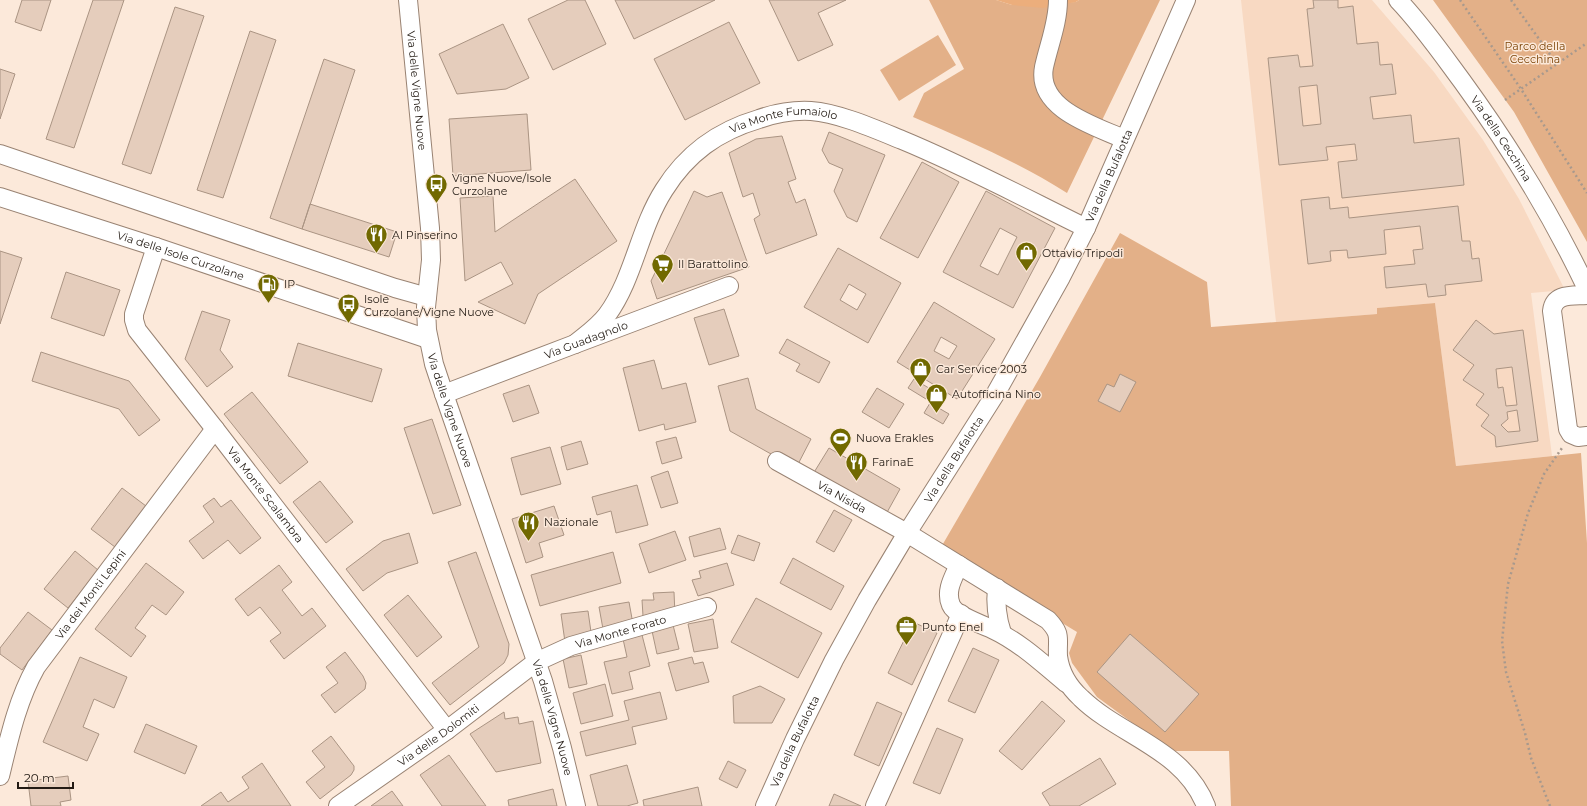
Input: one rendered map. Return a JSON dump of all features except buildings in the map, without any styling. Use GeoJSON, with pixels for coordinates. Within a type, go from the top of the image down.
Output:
{"type":"FeatureCollection","features":[{"type":"Feature","properties":{"kind":"street","name":"Via delle Vigne Nuove"},"geometry":{"type":"LineString","coordinates":[[408,0],[430,228],[430,260],[426,316],[428,339],[434,364],[444,394],[536,662],[562,748],[576,806]]}},
{"type":"Feature","properties":{"kind":"street"},"geometry":{"type":"LineString","coordinates":[[1058,0],[1056,18],[1044,68],[1045,85],[1054,101],[1067,113],[1124,139]]}},
{"type":"Feature","properties":{"kind":"street","name":"Via della Bufalotta"},"geometry":{"type":"LineString","coordinates":[[765,806],[795,739],[834,660],[867,600],[907,533],[996,393],[1034,327],[1086,228],[1186,0]]}},
{"type":"Feature","properties":{"kind":"street","name":"Via della Cecchina"},"geometry":{"type":"LineString","coordinates":[[1398,0],[1444,56],[1495,126],[1545,207],[1587,289]]}},
{"type":"Feature","properties":{"kind":"street","name":"Via Monte Fumaiolo"},"geometry":{"type":"LineString","coordinates":[[574,344],[599,325],[612,307],[625,282],[654,206],[667,184],[683,164],[701,146],[719,134],[743,124],[780,113],[799,111],[824,113],[880,131],[976,173],[1086,228]]}},
{"type":"Feature","properties":{"kind":"street"},"geometry":{"type":"LineString","coordinates":[[0,154],[395,288],[427,297]]}},
{"type":"Feature","properties":{"kind":"street","name":"Via delle Isole Curzolane"},"geometry":{"type":"LineString","coordinates":[[0,197],[156,247],[428,339]]}},
{"type":"Feature","properties":{"kind":"street","name":"Via Monte Scalambra"},"geometry":{"type":"LineString","coordinates":[[156,247],[134,314],[135,325],[145,340],[216,429],[283,519],[447,730]]}},
{"type":"Feature","properties":{"kind":"street","name":"Via Guadagnolo"},"geometry":{"type":"LineString","coordinates":[[444,394],[728,286]]}},
{"type":"Feature","properties":{"kind":"street"},"geometry":{"type":"LineString","coordinates":[[1579,435],[1568,429],[1552,311],[1553,304],[1556,299],[1587,295]]}},
{"type":"Feature","properties":{"kind":"street","name":"Via dei Monti Lepini"},"geometry":{"type":"LineString","coordinates":[[0,776],[14,719],[24,690],[36,667],[216,429]]}},
{"type":"Feature","properties":{"kind":"street","name":"Via Nisida"},"geometry":{"type":"LineString","coordinates":[[777,461],[907,533],[1048,620],[1057,630],[1059,641],[1058,656],[1062,672],[1071,686]]}},
{"type":"Feature","properties":{"kind":"street"},"geometry":{"type":"LineString","coordinates":[[959,565],[949,586],[948,596],[951,607],[961,614],[1002,633],[1023,647],[1071,686],[1080,698],[1097,711],[1148,743],[1174,762],[1191,780],[1203,798],[1206,806]]}},
{"type":"Feature","properties":{"kind":"street"},"geometry":{"type":"LineString","coordinates":[[997,588],[997,617],[1002,633]]}},
{"type":"Feature","properties":{"kind":"street","name":"Via Monte Forato"},"geometry":{"type":"LineString","coordinates":[[536,662],[571,646],[707,608]]}},
{"type":"Feature","properties":{"kind":"street"},"geometry":{"type":"LineString","coordinates":[[875,806],[961,614]]}},
{"type":"Feature","properties":{"kind":"street","name":"Via delle Dolomiti"},"geometry":{"type":"LineString","coordinates":[[338,806],[447,730],[536,662]]}},
{"type":"Feature","properties":{"kind":"path"},"geometry":{"type":"LineString","coordinates":[[1460,0],[1521,89],[1587,193]]}},
{"type":"Feature","properties":{"kind":"path"},"geometry":{"type":"LineString","coordinates":[[1511,0],[1557,64]]}},
{"type":"Feature","properties":{"kind":"path"},"geometry":{"type":"LineString","coordinates":[[1505,100],[1587,43]]}},
{"type":"Feature","properties":{"kind":"path"},"geometry":{"type":"LineString","coordinates":[[1550,806],[1531,758],[1525,733],[1506,672],[1502,641],[1508,584],[1528,513],[1544,474],[1579,435]]}},
{"type":"Feature","properties":{"kind":"shaded area"},"geometry":{"type":"Polygon","coordinates":[[[996,0],[1079,0],[1076,2],[1043,8],[1012,5],[996,0]]]}},
{"type":"Feature","properties":{"kind":"shaded area"},"geometry":{"type":"Polygon","coordinates":[[[1241,0],[1372,0],[1434,72],[1483,140],[1519,199],[1565,290],[1531,293],[1552,456],[1456,466],[1435,303],[1377,308],[1377,314],[1276,322],[1241,0]]]}},
{"type":"Feature","properties":{"kind":"green space"},"geometry":{"type":"Polygon","coordinates":[[[929,0],[996,0],[1012,5],[1076,2],[1079,0],[1160,0],[1067,193],[1011,161],[913,117],[924,93],[964,69],[929,0]]]}},
{"type":"Feature","properties":{"kind":"green space","name":"Parco della Cecchina"},"geometry":{"type":"Polygon","coordinates":[[[1433,0],[1587,0],[1587,242],[1514,112],[1433,0]]]}},
{"type":"Feature","properties":{"kind":"green space"},"geometry":{"type":"Polygon","coordinates":[[[938,35],[956,65],[899,101],[880,70],[938,35]]]}},
{"type":"Feature","properties":{"kind":"green space"},"geometry":{"type":"Polygon","coordinates":[[[1120,233],[1207,282],[1211,327],[1377,314],[1377,308],[1435,303],[1456,466],[1581,453],[1587,543],[1587,806],[1231,806],[1229,751],[1171,751],[1097,697],[1072,663],[1069,653],[1077,632],[940,549],[1040,377],[1120,233]]]}},
{"type":"Feature","properties":{"kind":"place","name":"Vigne Nuove/Isole Curzolane"},"geometry":{"type":"Point","coordinates":[437,204]}},
{"type":"Feature","properties":{"kind":"place","name":"Al Pinserino"},"geometry":{"type":"Point","coordinates":[377,254]}},
{"type":"Feature","properties":{"kind":"place","name":"Ottavio Tripodi"},"geometry":{"type":"Point","coordinates":[1026,272]}},
{"type":"Feature","properties":{"kind":"place","name":"Il Barattolino"},"geometry":{"type":"Point","coordinates":[662,284]}},
{"type":"Feature","properties":{"kind":"place","name":"IP"},"geometry":{"type":"Point","coordinates":[269,304]}},
{"type":"Feature","properties":{"kind":"place","name":"Isole Curzolane/Vigne Nuove"},"geometry":{"type":"Point","coordinates":[348,324]}},
{"type":"Feature","properties":{"kind":"place","name":"Car Service 2003"},"geometry":{"type":"Point","coordinates":[920,388]}},
{"type":"Feature","properties":{"kind":"place","name":"Autofficina Nino"},"geometry":{"type":"Point","coordinates":[936,414]}},
{"type":"Feature","properties":{"kind":"place","name":"Nuova Erakles"},"geometry":{"type":"Point","coordinates":[840,458]}},
{"type":"Feature","properties":{"kind":"place","name":"FarinaE"},"geometry":{"type":"Point","coordinates":[857,482]}},
{"type":"Feature","properties":{"kind":"place","name":"Nazionale"},"geometry":{"type":"Point","coordinates":[529,542]}},
{"type":"Feature","properties":{"kind":"place","name":"Punto Enel"},"geometry":{"type":"Point","coordinates":[907,646]}}]}
